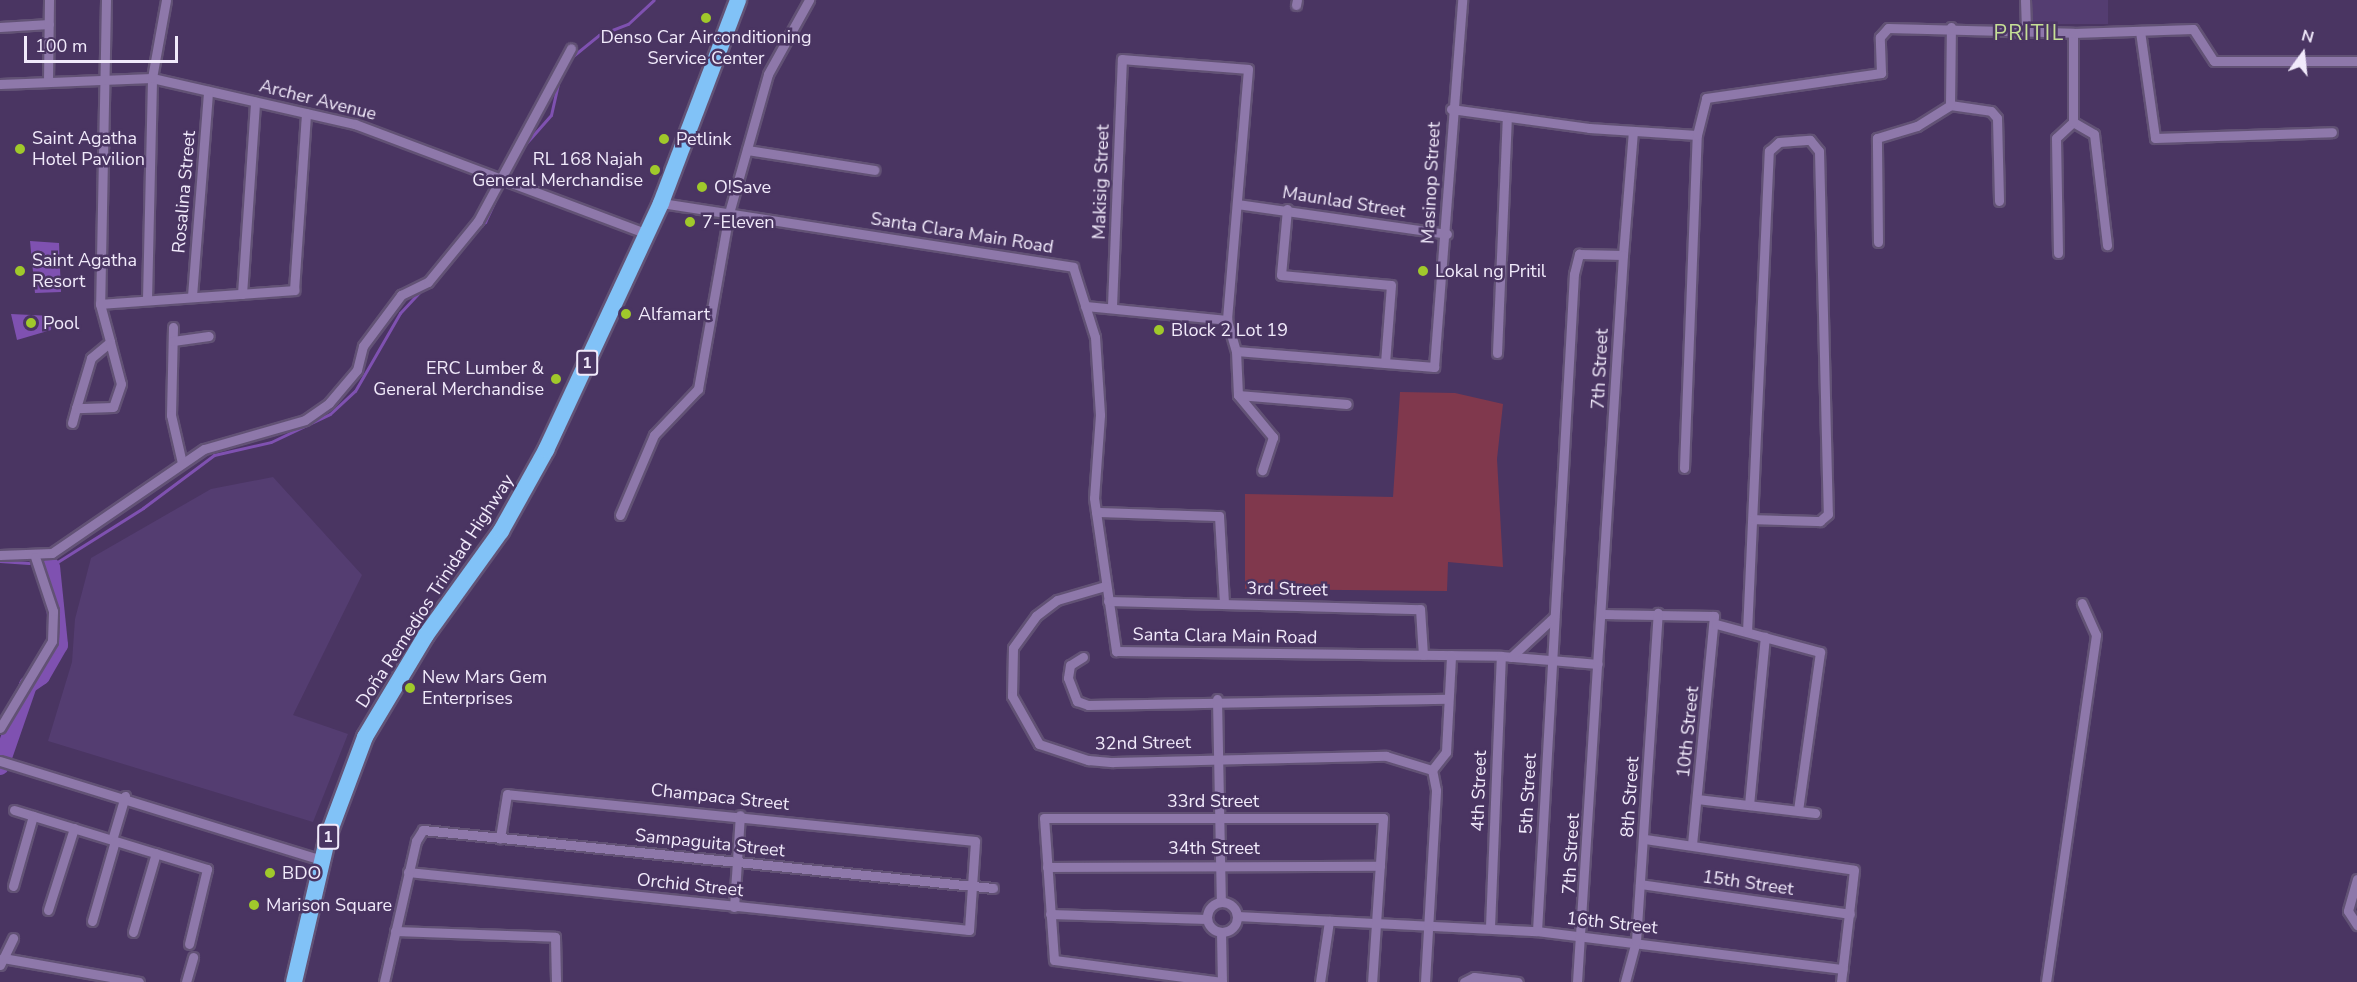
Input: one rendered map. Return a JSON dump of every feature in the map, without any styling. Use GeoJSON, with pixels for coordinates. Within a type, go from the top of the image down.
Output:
{"type":"FeatureCollection","features":[{"type":"Feature","properties":{"kind":"highway","name":"Doña Remedios Trinidad Highway"},"geometry":{"type":"LineString","coordinates":[[294,982],[322,860],[347,776],[384,699],[514,510],[662,203],[738,0]]}},
{"type":"Feature","properties":{"kind":"street"},"geometry":{"type":"LineString","coordinates":[[48,82],[49,0]]}},
{"type":"Feature","properties":{"kind":"street"},"geometry":{"type":"LineString","coordinates":[[76,408],[113,407],[121,384],[100,304],[106,0]]}},
{"type":"Feature","properties":{"kind":"street"},"geometry":{"type":"LineString","coordinates":[[147,300],[152,78],[166,0]]}},
{"type":"Feature","properties":{"kind":"street"},"geometry":{"type":"LineString","coordinates":[[620,515],[654,435],[691,398],[702,376],[729,213],[768,74],[810,0]]}},
{"type":"Feature","properties":{"kind":"street","name":"Masinop Street"},"geometry":{"type":"LineString","coordinates":[[1384,363],[1434,367],[1446,234],[1451,109],[1462,0]]}},
{"type":"Feature","properties":{"kind":"street"},"geometry":{"type":"LineString","coordinates":[[2025,0],[2026,30]]}},
{"type":"Feature","properties":{"kind":"street"},"geometry":{"type":"LineString","coordinates":[[0,27],[49,24]]}},
{"type":"Feature","properties":{"kind":"street"},"geometry":{"type":"LineString","coordinates":[[1950,105],[1951,27]]}},
{"type":"Feature","properties":{"kind":"street"},"geometry":{"type":"LineString","coordinates":[[1683,468],[1697,135],[1706,98],[1881,73],[1883,31],[1951,27],[2073,33],[2193,29],[2206,56],[2223,63],[2357,61]]}},
{"type":"Feature","properties":{"kind":"street"},"geometry":{"type":"LineString","coordinates":[[2140,31],[2155,138],[2331,132]]}},
{"type":"Feature","properties":{"kind":"street"},"geometry":{"type":"LineString","coordinates":[[2058,253],[2056,138],[2073,122],[2073,33]]}},
{"type":"Feature","properties":{"kind":"street"},"geometry":{"type":"LineString","coordinates":[[0,555],[35,557],[52,553],[204,449],[305,420],[336,396],[357,370],[373,331],[401,295],[428,282],[477,220],[571,48]]}},
{"type":"Feature","properties":{"kind":"street","name":"Makisig Street"},"geometry":{"type":"LineString","coordinates":[[1112,306],[1122,59],[1248,69],[1237,204]]}},
{"type":"Feature","properties":{"kind":"street","name":"Archer Avenue"},"geometry":{"type":"LineString","coordinates":[[0,84],[152,78],[355,124],[648,234]]}},
{"type":"Feature","properties":{"kind":"street","name":"Rosalina Street"},"geometry":{"type":"LineString","coordinates":[[192,297],[208,91]]}},
{"type":"Feature","properties":{"kind":"street"},"geometry":{"type":"LineString","coordinates":[[242,294],[255,101]]}},
{"type":"Feature","properties":{"kind":"street"},"geometry":{"type":"LineString","coordinates":[[1878,242],[1877,138],[1917,126],[1950,105],[1991,111],[1997,117],[1999,201]]}},
{"type":"Feature","properties":{"kind":"street"},"geometry":{"type":"LineString","coordinates":[[1451,109],[1507,119],[1697,135]]}},
{"type":"Feature","properties":{"kind":"street"},"geometry":{"type":"LineString","coordinates":[[100,304],[294,290],[306,113]]}},
{"type":"Feature","properties":{"kind":"street"},"geometry":{"type":"LineString","coordinates":[[1497,352],[1507,119]]}},
{"type":"Feature","properties":{"kind":"street"},"geometry":{"type":"LineString","coordinates":[[2073,122],[2094,134],[2107,245]]}},
{"type":"Feature","properties":{"kind":"street"},"geometry":{"type":"LineString","coordinates":[[1623,255],[1633,131]]}},
{"type":"Feature","properties":{"kind":"street"},"geometry":{"type":"LineString","coordinates":[[1747,632],[1769,151],[1779,142],[1810,140],[1819,151],[1828,514],[1820,521],[1753,519]]}},
{"type":"Feature","properties":{"kind":"street"},"geometry":{"type":"LineString","coordinates":[[747,150],[874,171]]}},
{"type":"Feature","properties":{"kind":"street","name":"Santa Clara Main Road"},"geometry":{"type":"LineString","coordinates":[[662,203],[1072,267],[1095,337],[1100,414],[1096,512],[1116,651],[1501,656],[1598,664]]}},
{"type":"Feature","properties":{"kind":"street"},"geometry":{"type":"LineString","coordinates":[[1237,204],[1227,320],[1236,351],[1238,395],[1273,437],[1262,470]]}},
{"type":"Feature","properties":{"kind":"street","name":"Maunlad Street"},"geometry":{"type":"LineString","coordinates":[[1237,204],[1287,209],[1446,234]]}},
{"type":"Feature","properties":{"kind":"street"},"geometry":{"type":"LineString","coordinates":[[1236,351],[1384,363],[1391,285],[1281,275],[1287,209]]}},
{"type":"Feature","properties":{"kind":"street","name":"7th Street"},"geometry":{"type":"LineString","coordinates":[[1552,659],[1577,257],[1623,255],[1584,935],[1577,982]]}},
{"type":"Feature","properties":{"kind":"street"},"geometry":{"type":"LineString","coordinates":[[1085,306],[1112,306],[1227,320]]}},
{"type":"Feature","properties":{"kind":"street"},"geometry":{"type":"LineString","coordinates":[[173,327],[171,415],[182,463]]}},
{"type":"Feature","properties":{"kind":"street"},"geometry":{"type":"LineString","coordinates":[[173,341],[209,336]]}},
{"type":"Feature","properties":{"kind":"street"},"geometry":{"type":"LineString","coordinates":[[72,423],[92,358],[110,342]]}},
{"type":"Feature","properties":{"kind":"street"},"geometry":{"type":"LineString","coordinates":[[1238,395],[1347,404]]}},
{"type":"Feature","properties":{"kind":"street"},"geometry":{"type":"LineString","coordinates":[[1096,512],[1219,516],[1224,604]]}},
{"type":"Feature","properties":{"kind":"street"},"geometry":{"type":"LineString","coordinates":[[0,728],[52,640],[52,608],[35,557]]}},
{"type":"Feature","properties":{"kind":"street","name":"32nd Street"},"geometry":{"type":"LineString","coordinates":[[1105,586],[1057,600],[1019,635],[1010,674],[1020,716],[1040,744],[1088,760],[1386,756],[1432,770]]}},
{"type":"Feature","properties":{"kind":"street","name":"3rd Street"},"geometry":{"type":"LineString","coordinates":[[1108,601],[1419,609],[1423,655]]}},
{"type":"Feature","properties":{"kind":"street"},"geometry":{"type":"LineString","coordinates":[[2046,982],[2096,635],[2082,603]]}},
{"type":"Feature","properties":{"kind":"street","name":"8th Street"},"geometry":{"type":"LineString","coordinates":[[1625,982],[1636,941],[1645,838],[1658,613]]}},
{"type":"Feature","properties":{"kind":"street"},"geometry":{"type":"LineString","coordinates":[[1603,614],[1707,613],[1716,624],[1820,652],[1798,810]]}},
{"type":"Feature","properties":{"kind":"street"},"geometry":{"type":"LineString","coordinates":[[1511,657],[1554,617]]}},
{"type":"Feature","properties":{"kind":"street","name":"10th Street"},"geometry":{"type":"LineString","coordinates":[[1692,844],[1716,624]]}},
{"type":"Feature","properties":{"kind":"street"},"geometry":{"type":"LineString","coordinates":[[1749,805],[1765,637]]}},
{"type":"Feature","properties":{"kind":"street"},"geometry":{"type":"LineString","coordinates":[[1425,982],[1431,922],[1436,790],[1432,770],[1446,752],[1451,655]]}},
{"type":"Feature","properties":{"kind":"street","name":"4th Street"},"geometry":{"type":"LineString","coordinates":[[1490,927],[1501,656]]}},
{"type":"Feature","properties":{"kind":"street"},"geometry":{"type":"LineString","coordinates":[[1083,657],[1070,665],[1068,678],[1077,700],[1088,705],[1217,699],[1448,699]]}},
{"type":"Feature","properties":{"kind":"street","name":"5th Street"},"geometry":{"type":"LineString","coordinates":[[1538,931],[1552,659]]}},
{"type":"Feature","properties":{"kind":"street"},"geometry":{"type":"LineString","coordinates":[[1217,699],[1221,902],[1237,916],[1234,926],[1221,932]]}},
{"type":"Feature","properties":{"kind":"street"},"geometry":{"type":"LineString","coordinates":[[0,761],[125,796],[322,860]]}},
{"type":"Feature","properties":{"kind":"street","name":"Champaca Street"},"geometry":{"type":"LineString","coordinates":[[500,838],[507,794],[740,815],[975,841],[972,885]]}},
{"type":"Feature","properties":{"kind":"street"},"geometry":{"type":"LineString","coordinates":[[92,921],[125,796]]}},
{"type":"Feature","properties":{"kind":"street"},"geometry":{"type":"LineString","coordinates":[[1697,799],[1815,813]]}},
{"type":"Feature","properties":{"kind":"street"},"geometry":{"type":"LineString","coordinates":[[14,810],[207,869],[189,944]]}},
{"type":"Feature","properties":{"kind":"street"},"geometry":{"type":"LineString","coordinates":[[734,907],[740,815]]}},
{"type":"Feature","properties":{"kind":"street"},"geometry":{"type":"LineString","coordinates":[[13,886],[33,816]]}},
{"type":"Feature","properties":{"kind":"street","name":"33rd Street"},"geometry":{"type":"LineString","coordinates":[[1047,867],[1044,818],[1219,817],[1383,818],[1380,866]]}},
{"type":"Feature","properties":{"kind":"street"},"geometry":{"type":"LineString","coordinates":[[48,910],[74,828]]}},
{"type":"Feature","properties":{"kind":"street","name":"Sampaguita Street"},"geometry":{"type":"LineString","coordinates":[[408,872],[423,830],[993,888]]}},
{"type":"Feature","properties":{"kind":"street"},"geometry":{"type":"LineString","coordinates":[[1645,838],[1846,865],[1856,876],[1841,982]]}},
{"type":"Feature","properties":{"kind":"street"},"geometry":{"type":"LineString","coordinates":[[133,932],[156,853]]}},
{"type":"Feature","properties":{"kind":"street","name":"34th Street"},"geometry":{"type":"LineString","coordinates":[[1047,867],[1220,863],[1380,866]]}},
{"type":"Feature","properties":{"kind":"street"},"geometry":{"type":"LineString","coordinates":[[1372,982],[1380,866]]}},
{"type":"Feature","properties":{"kind":"street"},"geometry":{"type":"LineString","coordinates":[[1047,867],[1050,914],[1054,960],[1222,982],[1221,932],[1208,919],[1050,914]]}},
{"type":"Feature","properties":{"kind":"street"},"geometry":{"type":"LineString","coordinates":[[384,982],[408,872]]}},
{"type":"Feature","properties":{"kind":"street","name":"Orchid Street"},"geometry":{"type":"LineString","coordinates":[[408,872],[969,930],[972,885]]}},
{"type":"Feature","properties":{"kind":"street"},"geometry":{"type":"LineString","coordinates":[[2357,879],[2348,911],[2357,925]]}},
{"type":"Feature","properties":{"kind":"street","name":"15th Street"},"geometry":{"type":"LineString","coordinates":[[1640,884],[1850,914]]}},
{"type":"Feature","properties":{"kind":"street"},"geometry":{"type":"LineString","coordinates":[[1208,919],[1211,908],[1221,902]]}},
{"type":"Feature","properties":{"kind":"street","name":"16th Street"},"geometry":{"type":"LineString","coordinates":[[1237,916],[1329,921],[1431,922],[1584,935],[1843,969]]}},
{"type":"Feature","properties":{"kind":"street"},"geometry":{"type":"LineString","coordinates":[[1320,982],[1329,921]]}},
{"type":"Feature","properties":{"kind":"street"},"geometry":{"type":"LineString","coordinates":[[395,931],[555,937],[556,982]]}},
{"type":"Feature","properties":{"kind":"street"},"geometry":{"type":"LineString","coordinates":[[13,938],[1,961],[139,982]]}},
{"type":"Feature","properties":{"kind":"street"},"geometry":{"type":"LineString","coordinates":[[186,982],[193,957]]}},
{"type":"Feature","properties":{"kind":"street"},"geometry":{"type":"LineString","coordinates":[[1464,982],[1474,977],[1518,982]]}},
{"type":"Feature","properties":{"kind":"shaded area"},"geometry":{"type":"Polygon","coordinates":[[[2029,0],[2108,0],[2108,24],[2029,24],[2029,0]]]}},
{"type":"Feature","properties":{"kind":"shaded area"},"geometry":{"type":"Polygon","coordinates":[[[30,241],[59,243],[61,292],[35,293],[30,241]]]}},
{"type":"Feature","properties":{"kind":"shaded area","name":"Pool"},"geometry":{"type":"Polygon","coordinates":[[[11,314],[52,316],[51,330],[17,340],[11,314]]]}},
{"type":"Feature","properties":{"kind":"shaded area"},"geometry":{"type":"Polygon","coordinates":[[[1400,392],[1455,393],[1503,404],[1497,459],[1503,567],[1448,562],[1447,591],[1245,589],[1245,494],[1393,497],[1400,392]]]}},
{"type":"Feature","properties":{"kind":"shaded area"},"geometry":{"type":"Polygon","coordinates":[[[273,477],[362,575],[293,715],[348,734],[313,822],[48,741],[72,662],[75,619],[91,558],[211,489],[273,477]]]}},
{"type":"Feature","properties":{"kind":"waterway"},"geometry":{"type":"LineString","coordinates":[[568,60],[599,35],[628,24],[654,0]]}},
{"type":"Feature","properties":{"kind":"waterway"},"geometry":{"type":"LineString","coordinates":[[521,149],[551,115],[560,75]]}},
{"type":"Feature","properties":{"kind":"waterway"},"geometry":{"type":"LineString","coordinates":[[43,565],[51,566],[143,508],[214,455],[271,442],[330,414],[355,391],[400,313],[485,222],[502,185]]}},
{"type":"Feature","properties":{"kind":"waterway"},"geometry":{"type":"LineString","coordinates":[[0,561],[29,563]]}},
{"type":"Feature","properties":{"kind":"waterway"},"geometry":{"type":"LineString","coordinates":[[0,766],[28,685],[41,676],[59,645],[51,566]]}},
{"type":"Feature","properties":{"kind":"place","name":"Denso Car Airconditioning Service Center"},"geometry":{"type":"Point","coordinates":[706,18]}},
{"type":"Feature","properties":{"kind":"place","name":"Petlink"},"geometry":{"type":"Point","coordinates":[664,139]}},
{"type":"Feature","properties":{"kind":"place","name":"Saint Agatha Hotel Pavilion"},"geometry":{"type":"Point","coordinates":[20,149]}},
{"type":"Feature","properties":{"kind":"place","name":"RL 168 Najah General Merchandise"},"geometry":{"type":"Point","coordinates":[655,170]}},
{"type":"Feature","properties":{"kind":"place","name":"O!Save"},"geometry":{"type":"Point","coordinates":[702,187]}},
{"type":"Feature","properties":{"kind":"place","name":"7-Eleven"},"geometry":{"type":"Point","coordinates":[690,222]}},
{"type":"Feature","properties":{"kind":"place","name":"Saint Agatha Resort"},"geometry":{"type":"Point","coordinates":[20,271]}},
{"type":"Feature","properties":{"kind":"place","name":"Lokal ng Pritil"},"geometry":{"type":"Point","coordinates":[1423,271]}},
{"type":"Feature","properties":{"kind":"place","name":"Alfamart"},"geometry":{"type":"Point","coordinates":[626,314]}},
{"type":"Feature","properties":{"kind":"place","name":"Pool"},"geometry":{"type":"Point","coordinates":[31,323]}},
{"type":"Feature","properties":{"kind":"place","name":"Block 2 Lot 19"},"geometry":{"type":"Point","coordinates":[1159,330]}},
{"type":"Feature","properties":{"kind":"place","name":"ERC Lumber & General Merchandise"},"geometry":{"type":"Point","coordinates":[556,379]}},
{"type":"Feature","properties":{"kind":"place","name":"New Mars Gem Enterprises"},"geometry":{"type":"Point","coordinates":[410,688]}},
{"type":"Feature","properties":{"kind":"place","name":"BDO"},"geometry":{"type":"Point","coordinates":[270,873]}},
{"type":"Feature","properties":{"kind":"place","name":"Marison Square"},"geometry":{"type":"Point","coordinates":[254,905]}},
{"type":"Feature","properties":{"kind":"district","name":"PRITIL"},"geometry":{"type":"Point","coordinates":[2029,33]}}]}
